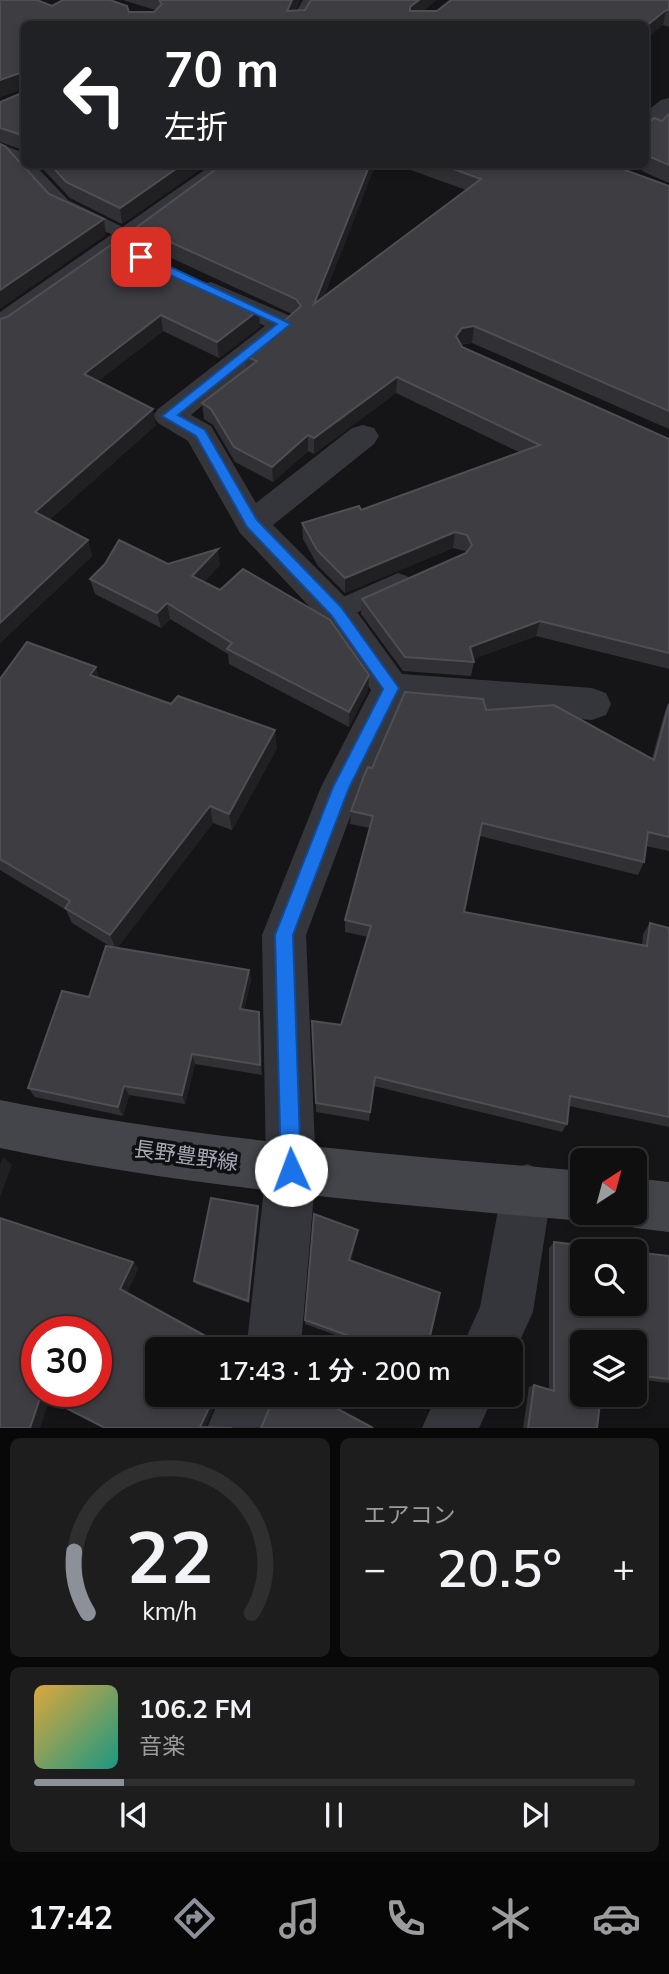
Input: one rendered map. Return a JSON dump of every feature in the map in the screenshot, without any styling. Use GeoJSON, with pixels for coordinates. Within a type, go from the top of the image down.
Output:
{"type":"FeatureCollection","features":[{"type":"Feature","properties":{"kind":"main road","name":"長野豊野線"},"geometry":{"type":"LineString","coordinates":[[0,1124],[97,1144],[291,1170],[570,1194]]}},
{"type":"Feature","properties":{"kind":"main road"},"geometry":{"type":"LineString","coordinates":[[648,1205],[669,1207]]}},
{"type":"Feature","properties":{"kind":"street"},"geometry":{"type":"LineString","coordinates":[[649,122],[669,105]]}},
{"type":"Feature","properties":{"kind":"street"},"geometry":{"type":"LineString","coordinates":[[0,326],[130,246],[225,168]]}},
{"type":"Feature","properties":{"kind":"street"},"geometry":{"type":"LineString","coordinates":[[189,279],[285,324],[169,416],[200,433],[252,524],[336,611],[391,688],[592,704]]}},
{"type":"Feature","properties":{"kind":"street"},"geometry":{"type":"LineString","coordinates":[[252,524],[363,436]]}},
{"type":"Feature","properties":{"kind":"street"},"geometry":{"type":"LineString","coordinates":[[274,1337],[291,1170],[284,935],[341,787],[391,688]]}},
{"type":"Feature","properties":{"kind":"street"},"geometry":{"type":"LineString","coordinates":[[494,1337],[506,1312],[527,1189]]}},
{"type":"Feature","properties":{"kind":"street"},"geometry":{"type":"LineString","coordinates":[[235,1428],[244,1407]]}},
{"type":"Feature","properties":{"kind":"street"},"geometry":{"type":"LineString","coordinates":[[450,1428],[460,1407]]}},
{"type":"Feature","properties":{"kind":"lane"},"geometry":{"type":"LineString","coordinates":[[298,21],[311,0]]}},
{"type":"Feature","properties":{"kind":"lane"},"geometry":{"type":"LineString","coordinates":[[0,149],[21,161]]}},
{"type":"Feature","properties":{"kind":"lane"},"geometry":{"type":"LineString","coordinates":[[27,168],[61,204],[130,246]]}},
{"type":"Feature","properties":{"kind":"lane"},"geometry":{"type":"LineString","coordinates":[[336,611],[419,574]]}},
{"type":"Feature","properties":{"kind":"building"},"geometry":{"type":"Polygon","coordinates":[[[0,0],[37,0],[52,6],[63,0],[110,0],[127,6],[129,12],[154,12],[162,4],[159,0],[292,0],[287,11],[305,10],[311,0],[419,0],[410,7],[410,11],[437,11],[451,0],[669,0],[669,10],[649,24],[649,21],[21,21],[21,73],[0,80],[0,0]]]}},
{"type":"Feature","properties":{"kind":"building"},"geometry":{"type":"Polygon","coordinates":[[[21,93],[21,140],[19,134],[0,128],[0,102],[21,93]]]}},
{"type":"Feature","properties":{"kind":"building"},"geometry":{"type":"Polygon","coordinates":[[[669,114],[669,165],[649,156],[649,122],[654,118],[662,121],[669,114]]]}},
{"type":"Feature","properties":{"kind":"building"},"geometry":{"type":"Polygon","coordinates":[[[0,144],[5,146],[21,163],[21,168],[25,168],[49,194],[104,219],[0,290],[0,144]]]}},
{"type":"Feature","properties":{"kind":"building"},"geometry":{"type":"Polygon","coordinates":[[[54,168],[177,168],[120,208],[66,182],[54,168]]]}},
{"type":"Feature","properties":{"kind":"building"},"geometry":{"type":"Polygon","coordinates":[[[218,168],[368,168],[314,304],[481,179],[451,168],[624,168],[669,186],[669,411],[474,326],[462,328],[456,336],[462,347],[669,439],[669,653],[540,621],[470,647],[474,662],[405,657],[362,599],[466,553],[472,545],[467,535],[455,532],[345,578],[317,550],[302,523],[359,506],[361,510],[540,445],[397,377],[314,438],[308,435],[272,467],[234,447],[211,409],[202,403],[257,361],[245,356],[301,306],[296,299],[137,227],[218,168]]]}},
{"type":"Feature","properties":{"kind":"building"},"geometry":{"type":"Polygon","coordinates":[[[114,243],[259,310],[217,342],[161,315],[84,374],[153,409],[35,512],[88,540],[0,623],[0,319],[7,317],[114,243]]]}},
{"type":"Feature","properties":{"kind":"building"},"geometry":{"type":"Polygon","coordinates":[[[119,540],[168,564],[218,549],[192,576],[220,590],[243,569],[330,620],[369,675],[349,712],[227,649],[232,643],[167,603],[157,613],[90,579],[105,564],[119,540]]]}},
{"type":"Feature","properties":{"kind":"building"},"geometry":{"type":"Polygon","coordinates":[[[27,642],[96,667],[90,675],[171,704],[178,696],[275,730],[229,814],[210,806],[110,935],[65,908],[70,901],[0,859],[0,679],[27,642]]]}},
{"type":"Feature","properties":{"kind":"building"},"geometry":{"type":"Polygon","coordinates":[[[405,692],[483,699],[486,710],[554,705],[654,760],[669,704],[669,837],[648,832],[644,862],[482,823],[464,912],[647,946],[650,923],[669,928],[669,1117],[570,1096],[567,1124],[375,1077],[370,1112],[316,1103],[312,1021],[341,1025],[371,926],[345,920],[373,816],[351,811],[368,767],[372,768],[405,692]]]}},
{"type":"Feature","properties":{"kind":"building"},"geometry":{"type":"Polygon","coordinates":[[[106,946],[249,970],[240,1009],[259,1012],[260,1065],[192,1054],[182,1095],[124,1086],[118,1107],[28,1088],[62,991],[89,997],[106,946]]]}},
{"type":"Feature","properties":{"kind":"building"},"geometry":{"type":"Polygon","coordinates":[[[211,1198],[258,1206],[248,1301],[194,1281],[211,1198]]]}},
{"type":"Feature","properties":{"kind":"building"},"geometry":{"type":"Polygon","coordinates":[[[314,1214],[358,1230],[349,1260],[440,1293],[430,1337],[352,1337],[305,1320],[314,1214]]]}},
{"type":"Feature","properties":{"kind":"building"},"geometry":{"type":"Polygon","coordinates":[[[0,1218],[133,1262],[120,1289],[207,1337],[145,1337],[145,1407],[209,1407],[200,1427],[232,1428],[105,1428],[64,1407],[112,1407],[112,1316],[21,1316],[21,1407],[37,1407],[30,1428],[0,1428],[0,1218]]]}},
{"type":"Feature","properties":{"kind":"building"},"geometry":{"type":"Polygon","coordinates":[[[554,1242],[570,1244],[570,1316],[647,1316],[647,1253],[669,1256],[669,1379],[647,1376],[647,1330],[570,1330],[570,1407],[600,1407],[597,1428],[528,1428],[534,1385],[554,1391],[554,1242]]]}},
{"type":"Feature","properties":{"kind":"building"},"geometry":{"type":"Polygon","coordinates":[[[270,1407],[334,1407],[373,1428],[261,1428],[270,1407]]]}},
{"type":"Feature","properties":{"kind":"route"},"geometry":{"type":"LineString","coordinates":[[141,257],[285,324],[169,416],[200,433],[252,524],[336,611],[391,688],[341,787],[284,935],[291,1170]]}}]}
